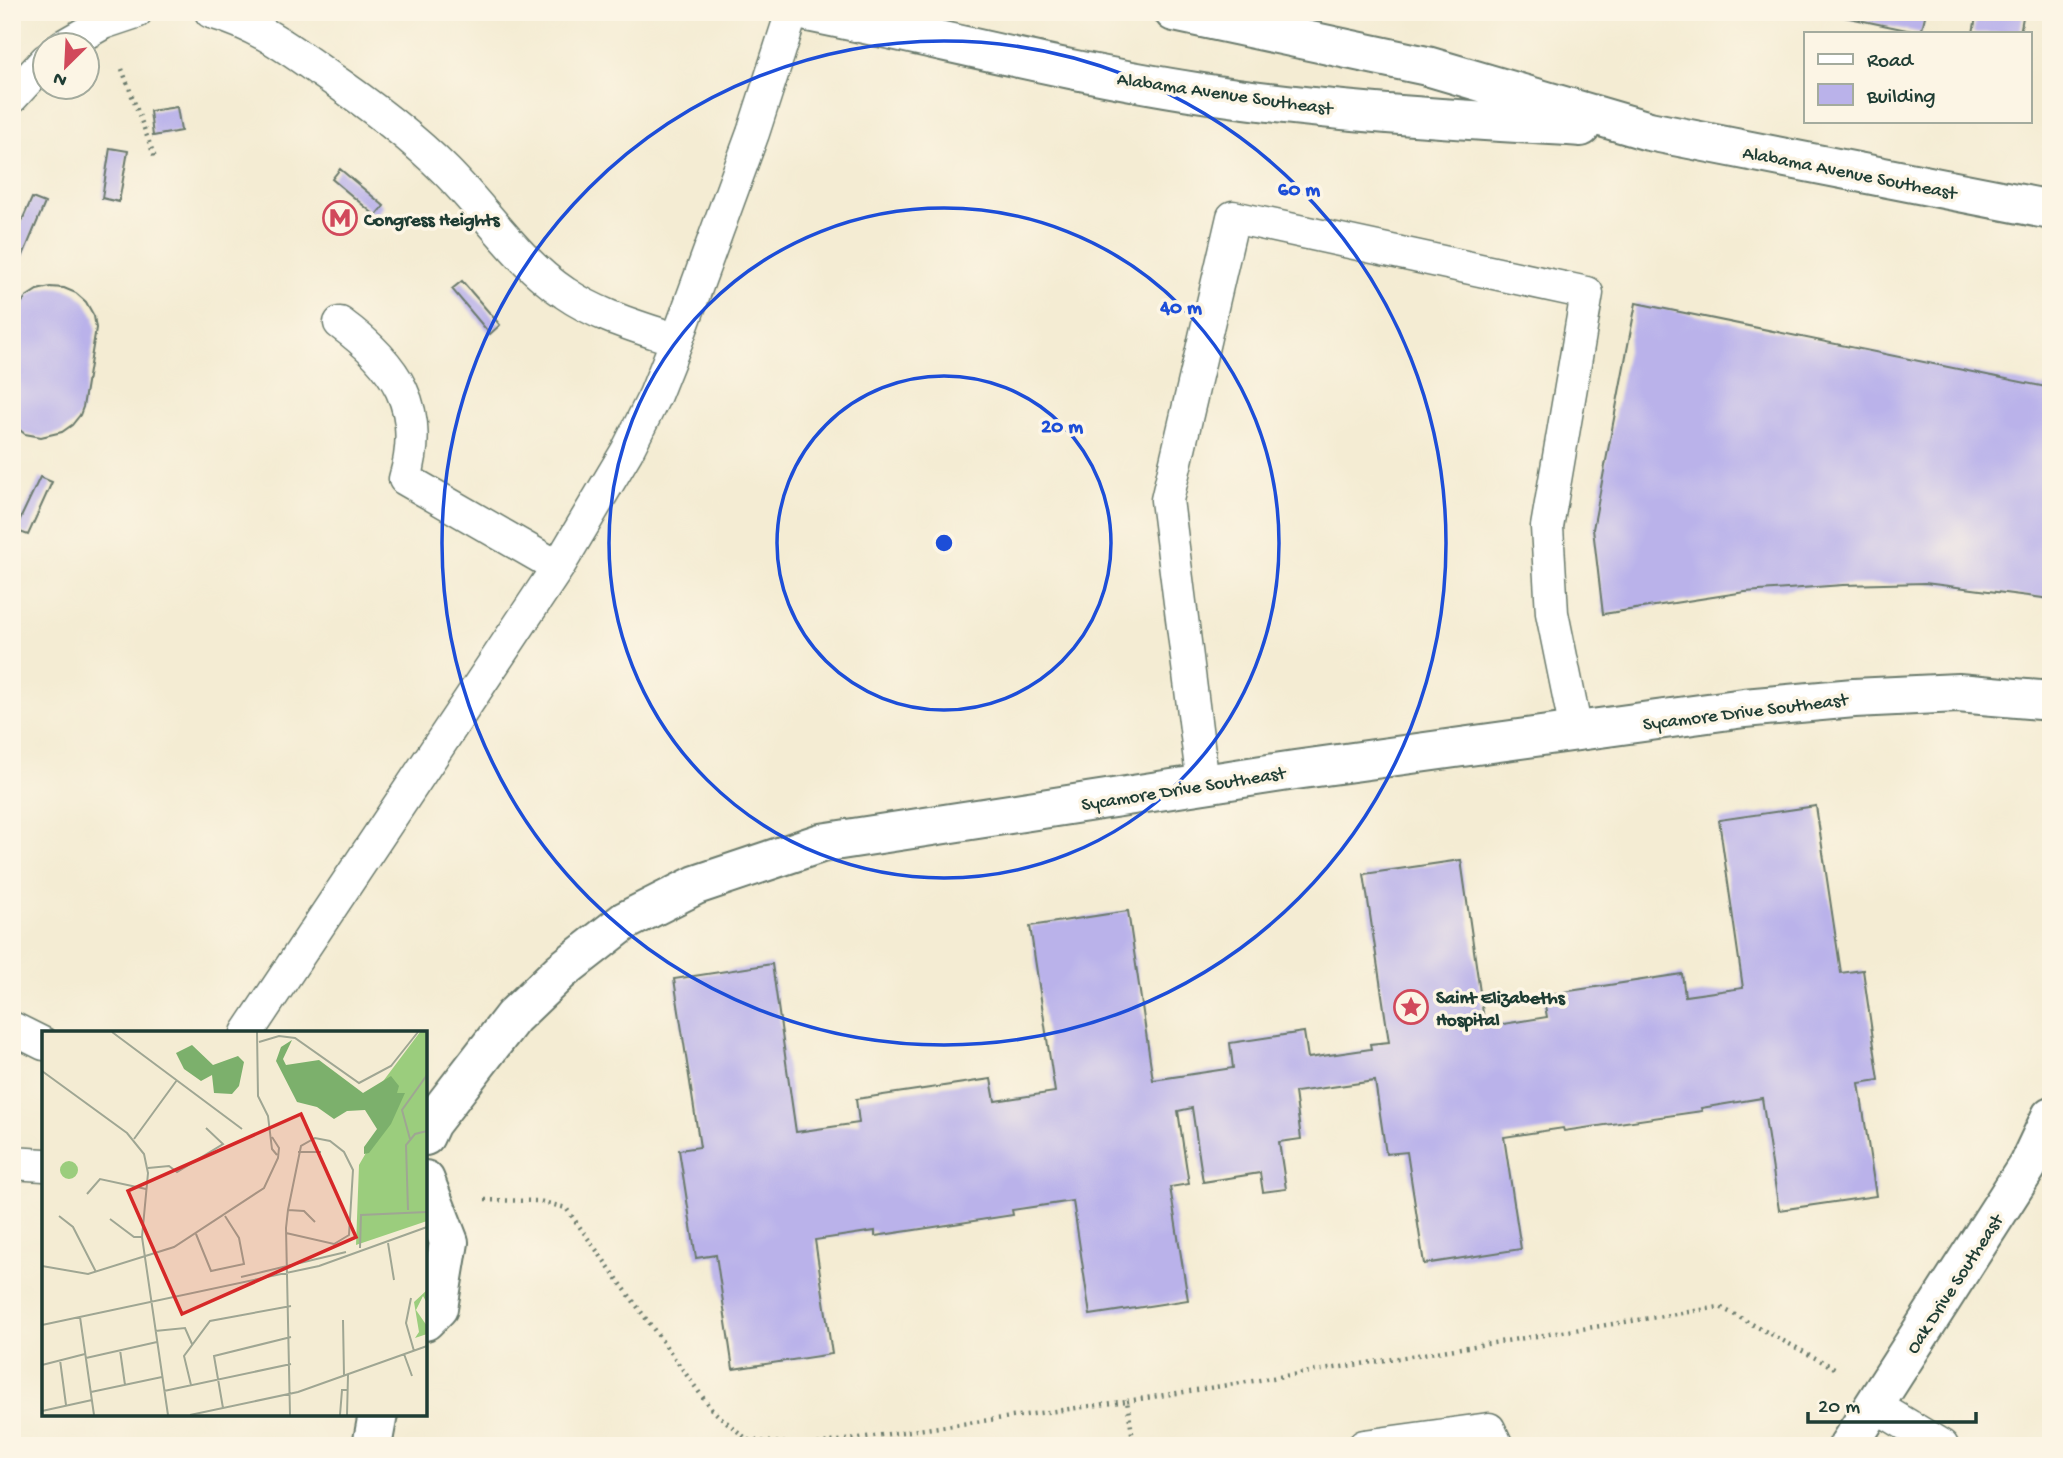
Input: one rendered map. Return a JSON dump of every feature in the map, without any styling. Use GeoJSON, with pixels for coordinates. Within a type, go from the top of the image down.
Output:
{"type":"FeatureCollection","features":[{"type":"Feature","properties":{"kind":"street","name":"Alabama Avenue Southeast"},"geometry":{"type":"LineString","coordinates":[[808,12],[1200,93],[1426,117],[1649,131]]}},
{"type":"Feature","properties":{"kind":"street","name":"Alabama Avenue Southeast"},"geometry":{"type":"LineString","coordinates":[[1174,12],[1427,66],[1649,131],[2051,210]]}},
{"type":"Feature","properties":{"kind":"street","name":"Sycamore Drive Southeast"},"geometry":{"type":"LineString","coordinates":[[427,1131],[430,1123],[513,1017],[561,971],[625,921],[696,885],[821,843],[1203,784],[1744,708],[1854,698],[1958,693],[2051,701]]}},
{"type":"Feature","properties":{"kind":"street","name":"Oak Drive Southeast"},"geometry":{"type":"LineString","coordinates":[[1848,1446],[2028,1166],[2051,1116]]}},
{"type":"Feature","properties":{"kind":"street"},"geometry":{"type":"LineString","coordinates":[[427,1185],[449,1242],[438,1308],[427,1319]]}},
{"type":"Feature","properties":{"kind":"street"},"geometry":{"type":"LineString","coordinates":[[372,1446],[379,1416]]}},
{"type":"Feature","properties":{"kind":"lane"},"geometry":{"type":"LineString","coordinates":[[83,32],[136,12]]}},
{"type":"Feature","properties":{"kind":"lane"},"geometry":{"type":"LineString","coordinates":[[211,12],[251,25],[275,39],[388,120],[447,172],[528,261],[565,293],[611,317],[677,340]]}},
{"type":"Feature","properties":{"kind":"lane"},"geometry":{"type":"LineString","coordinates":[[248,1031],[558,567],[628,452],[655,396],[677,340],[753,133],[792,12]]}},
{"type":"Feature","properties":{"kind":"lane"},"geometry":{"type":"LineString","coordinates":[[12,97],[32,75]]}},
{"type":"Feature","properties":{"kind":"lane"},"geometry":{"type":"LineString","coordinates":[[1203,784],[1167,500],[1233,217],[1587,293],[1547,527],[1552,613],[1576,731]]}},
{"type":"Feature","properties":{"kind":"lane"},"geometry":{"type":"LineString","coordinates":[[340,323],[379,355],[395,376],[406,400],[414,446],[405,479],[558,567]]}},
{"type":"Feature","properties":{"kind":"lane"},"geometry":{"type":"LineString","coordinates":[[12,1028],[42,1043]]}},
{"type":"Feature","properties":{"kind":"lane"},"geometry":{"type":"LineString","coordinates":[[12,1163],[42,1165]]}},
{"type":"Feature","properties":{"kind":"lane"},"geometry":{"type":"LineString","coordinates":[[1878,1399],[1942,1446]]}},
{"type":"Feature","properties":{"kind":"lane"},"geometry":{"type":"LineString","coordinates":[[1364,1446],[1489,1429],[1497,1446]]}},
{"type":"Feature","properties":{"kind":"path"},"geometry":{"type":"LineString","coordinates":[[122,69],[155,158]]}},
{"type":"Feature","properties":{"kind":"path"},"geometry":{"type":"LineString","coordinates":[[474,1200],[539,1201],[566,1208],[712,1410],[747,1440],[808,1446],[1127,1401],[1720,1307],[1878,1399]]}},
{"type":"Feature","properties":{"kind":"path"},"geometry":{"type":"LineString","coordinates":[[1127,1401],[1134,1446]]}},
{"type":"Feature","properties":{"kind":"building"},"geometry":{"type":"Polygon","coordinates":[[[1821,12],[1926,12],[1921,32],[1821,12]]]}},
{"type":"Feature","properties":{"kind":"building"},"geometry":{"type":"Polygon","coordinates":[[[1977,12],[2024,12],[2020,32],[1973,32],[1977,12]]]}},
{"type":"Feature","properties":{"kind":"building"},"geometry":{"type":"Polygon","coordinates":[[[177,107],[181,131],[153,136],[150,111],[177,107]]]}},
{"type":"Feature","properties":{"kind":"building"},"geometry":{"type":"Polygon","coordinates":[[[110,148],[128,151],[119,202],[102,198],[110,148]]]}},
{"type":"Feature","properties":{"kind":"building"},"geometry":{"type":"Polygon","coordinates":[[[340,169],[384,206],[376,216],[332,179],[340,169]]]}},
{"type":"Feature","properties":{"kind":"building"},"geometry":{"type":"Polygon","coordinates":[[[32,198],[45,203],[22,258],[12,254],[12,243],[32,198]]]}},
{"type":"Feature","properties":{"kind":"building"},"geometry":{"type":"Polygon","coordinates":[[[462,281],[500,325],[490,334],[452,289],[462,281]]]}},
{"type":"Feature","properties":{"kind":"building"},"geometry":{"type":"Polygon","coordinates":[[[64,288],[76,293],[86,302],[94,316],[96,328],[80,415],[62,432],[41,437],[25,434],[12,424],[12,320],[26,297],[37,290],[64,288]]]}},
{"type":"Feature","properties":{"kind":"building"},"geometry":{"type":"Polygon","coordinates":[[[1636,303],[2051,388],[2051,599],[1925,583],[1843,585],[1745,592],[1603,614],[1593,529],[1636,303]]]}},
{"type":"Feature","properties":{"kind":"building"},"geometry":{"type":"Polygon","coordinates":[[[40,477],[52,482],[28,535],[15,530],[40,477]]]}},
{"type":"Feature","properties":{"kind":"building"},"geometry":{"type":"Polygon","coordinates":[[[1816,806],[1841,973],[1863,970],[1879,1080],[1859,1083],[1876,1196],[1779,1210],[1762,1098],[1701,1108],[1702,1111],[1504,1137],[1521,1249],[1424,1264],[1407,1152],[1386,1154],[1375,1081],[1295,1092],[1301,1139],[1279,1142],[1286,1189],[1263,1192],[1260,1173],[1203,1182],[1192,1108],[1178,1111],[1189,1184],[1170,1187],[1188,1300],[1090,1315],[1073,1201],[1012,1210],[1013,1215],[875,1236],[875,1231],[815,1240],[832,1354],[733,1369],[716,1255],[696,1258],[679,1150],[700,1147],[674,979],[772,964],[796,1132],[859,1123],[856,1099],[991,1079],[995,1101],[1055,1092],[1030,926],[1128,911],[1153,1080],[1233,1068],[1230,1043],[1304,1032],[1308,1058],[1371,1049],[1370,1044],[1389,1042],[1364,874],[1461,860],[1485,1027],[1547,1017],[1543,995],[1682,974],[1685,996],[1743,988],[1719,820],[1816,806]]]}},
{"type":"Feature","properties":{"kind":"place","name":"Congress Heights"},"geometry":{"type":"Point","coordinates":[340,218]}},
{"type":"Feature","properties":{"kind":"place","name":"Saint Elizabeths Hospital"},"geometry":{"type":"Point","coordinates":[1411,1007]}}]}
